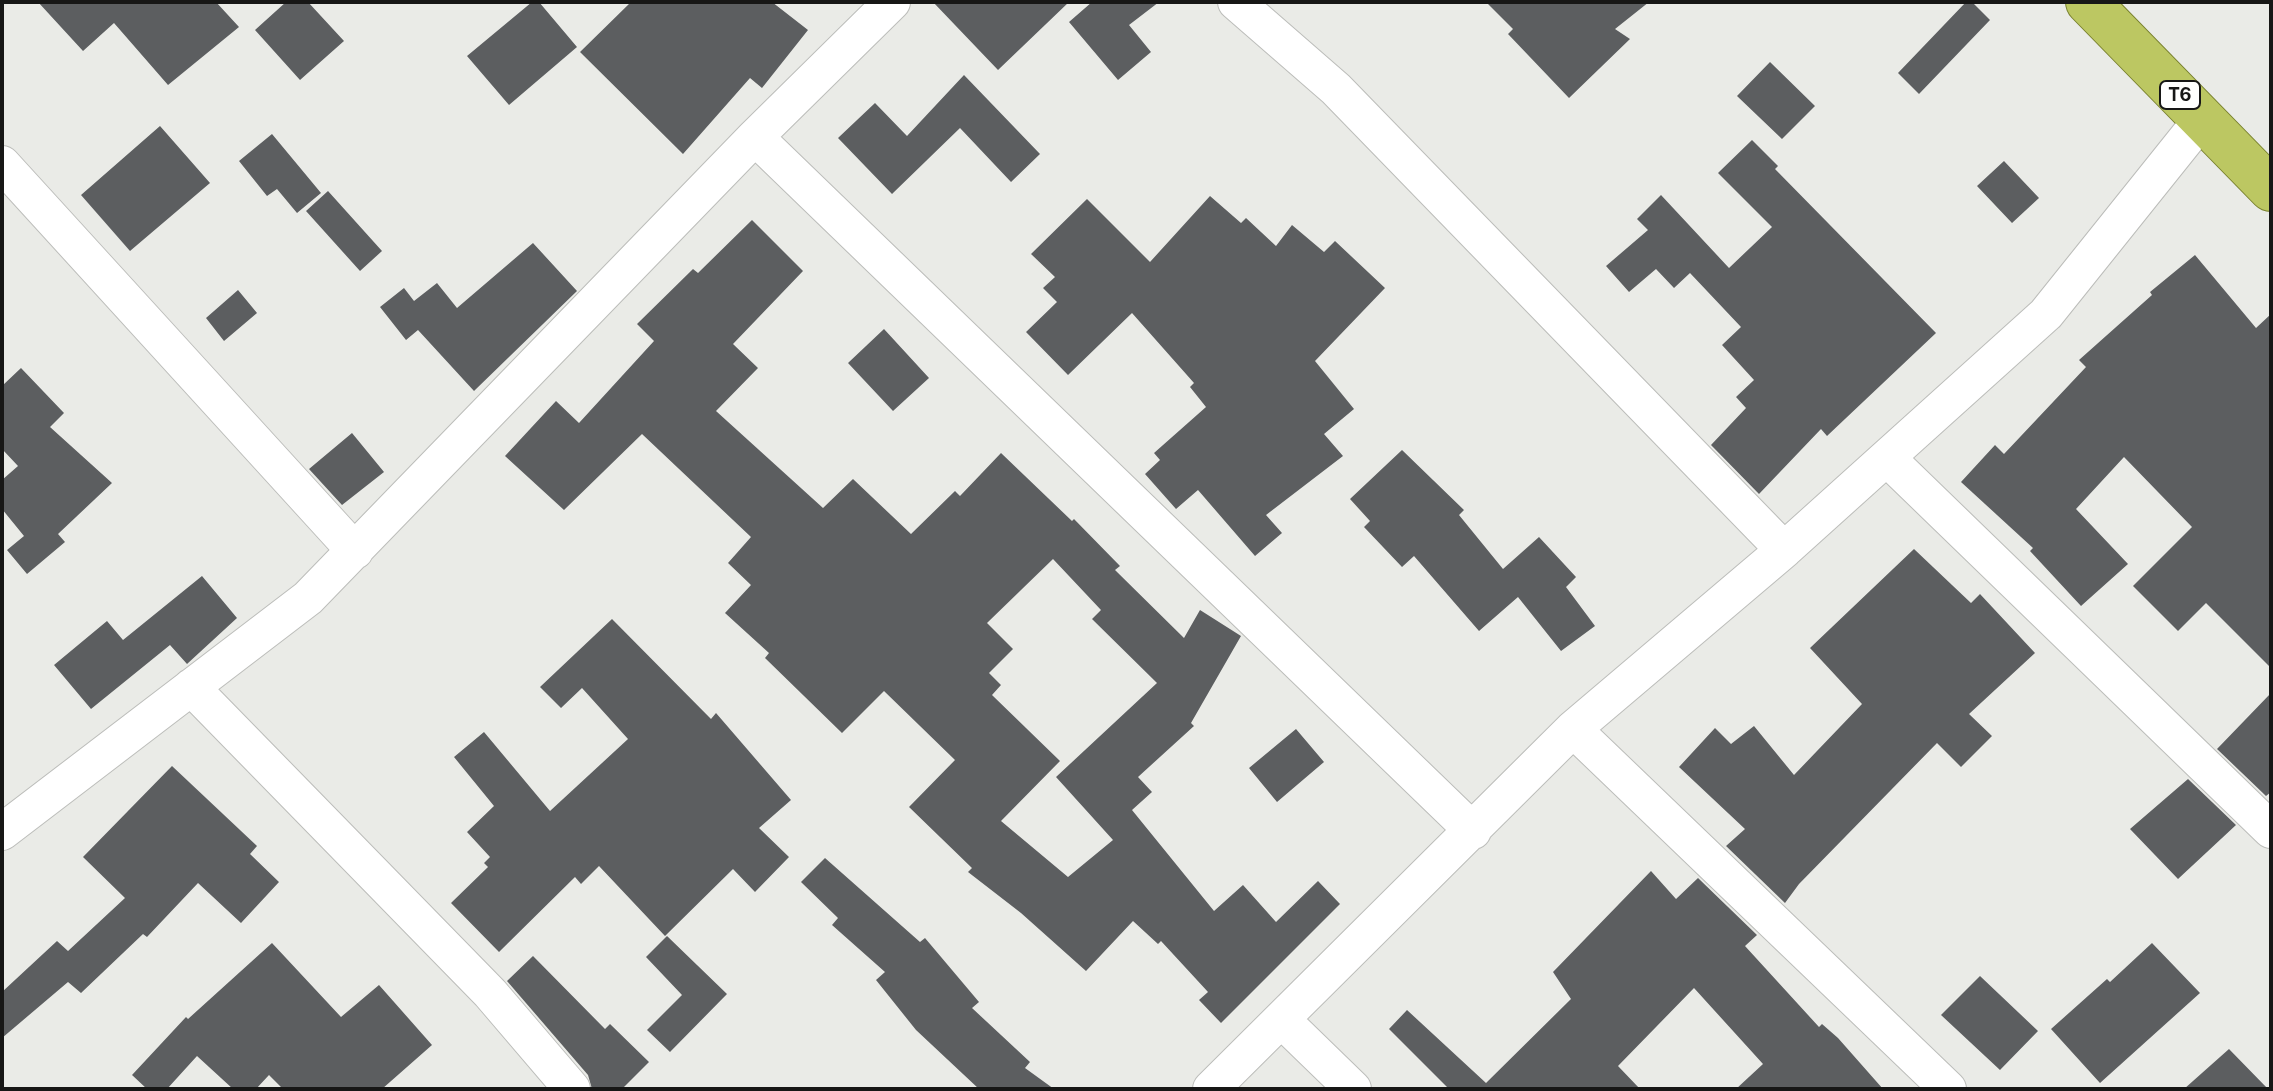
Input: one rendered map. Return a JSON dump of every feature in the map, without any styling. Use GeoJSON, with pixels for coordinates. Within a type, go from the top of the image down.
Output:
{"type":"FeatureCollection","features":[{"type":"Feature","properties":{"kind":"highway","name":"T6"},"geometry":{"type":"LineString","coordinates":[[2088,2],[2271,189]]}},
{"type":"Feature","properties":{"kind":"street"},"geometry":{"type":"LineString","coordinates":[[2,832],[308,598],[755,137],[892,2]]}},
{"type":"Feature","properties":{"kind":"street"},"geometry":{"type":"LineString","coordinates":[[1236,2],[1336,89],[1784,550]]}},
{"type":"Feature","properties":{"kind":"street"},"geometry":{"type":"LineString","coordinates":[[1211,1089],[1573,729],[1784,550],[2046,314],[2203,118]]}},
{"type":"Feature","properties":{"kind":"street"},"geometry":{"type":"LineString","coordinates":[[755,137],[1473,831]]}},
{"type":"Feature","properties":{"kind":"street"},"geometry":{"type":"LineString","coordinates":[[2,164],[355,551]]}},
{"type":"Feature","properties":{"kind":"street"},"geometry":{"type":"LineString","coordinates":[[1887,458],[2271,830]]}},
{"type":"Feature","properties":{"kind":"street"},"geometry":{"type":"LineString","coordinates":[[191,687],[490,993],[572,1089]]}},
{"type":"Feature","properties":{"kind":"street"},"geometry":{"type":"LineString","coordinates":[[1573,729],[1948,1089]]}},
{"type":"Feature","properties":{"kind":"street"},"geometry":{"type":"LineString","coordinates":[[1282,1020],[1353,1089]]}},
{"type":"Feature","properties":{"kind":"building"},"geometry":{"type":"Polygon","coordinates":[[[38,2],[216,2],[239,27],[168,85],[114,23],[83,51],[38,2]]]}},
{"type":"Feature","properties":{"kind":"building"},"geometry":{"type":"Polygon","coordinates":[[[286,2],[308,2],[344,41],[300,80],[255,30],[286,2]]]}},
{"type":"Feature","properties":{"kind":"building"},"geometry":{"type":"Polygon","coordinates":[[[532,2],[539,2],[577,47],[509,105],[467,56],[532,2]]]}},
{"type":"Feature","properties":{"kind":"building"},"geometry":{"type":"Polygon","coordinates":[[[631,2],[772,2],[808,30],[762,88],[750,78],[683,154],[580,52],[631,2]]]}},
{"type":"Feature","properties":{"kind":"building"},"geometry":{"type":"Polygon","coordinates":[[[933,2],[1069,2],[998,70],[933,2]]]}},
{"type":"Feature","properties":{"kind":"building"},"geometry":{"type":"Polygon","coordinates":[[[1092,2],[1159,2],[1129,25],[1151,52],[1118,80],[1069,22],[1092,2]]]}},
{"type":"Feature","properties":{"kind":"building"},"geometry":{"type":"Polygon","coordinates":[[[1486,2],[1649,2],[1615,29],[1630,39],[1569,98],[1508,34],[1513,29],[1486,2]]]}},
{"type":"Feature","properties":{"kind":"building"},"geometry":{"type":"Polygon","coordinates":[[[1966,2],[1972,2],[1990,20],[1919,94],[1898,73],[1966,2]]]}},
{"type":"Feature","properties":{"kind":"building"},"geometry":{"type":"Polygon","coordinates":[[[1770,62],[1815,106],[1782,139],[1737,96],[1770,62]]]}},
{"type":"Feature","properties":{"kind":"building"},"geometry":{"type":"Polygon","coordinates":[[[964,75],[1040,154],[1011,182],[960,128],[892,194],[838,138],[875,103],[907,136],[964,75]]]}},
{"type":"Feature","properties":{"kind":"building"},"geometry":{"type":"Polygon","coordinates":[[[160,126],[210,183],[130,251],[81,195],[160,126]]]}},
{"type":"Feature","properties":{"kind":"building"},"geometry":{"type":"Polygon","coordinates":[[[272,134],[321,193],[297,213],[277,189],[267,196],[239,161],[272,134]]]}},
{"type":"Feature","properties":{"kind":"building"},"geometry":{"type":"Polygon","coordinates":[[[1752,140],[1778,166],[1775,169],[1936,333],[1827,436],[1821,429],[1759,494],[1711,445],[1746,408],[1736,397],[1754,380],[1722,345],[1741,327],[1690,273],[1674,288],[1656,269],[1629,292],[1606,266],[1648,230],[1637,219],[1661,195],[1729,268],[1772,227],[1718,173],[1752,140]]]}},
{"type":"Feature","properties":{"kind":"building"},"geometry":{"type":"Polygon","coordinates":[[[2004,161],[2039,198],[2012,223],[1977,186],[2004,161]]]}},
{"type":"Feature","properties":{"kind":"building"},"geometry":{"type":"Polygon","coordinates":[[[328,191],[382,251],[360,271],[306,211],[328,191]]]}},
{"type":"Feature","properties":{"kind":"building"},"geometry":{"type":"Polygon","coordinates":[[[1210,196],[1241,223],[1246,218],[1276,246],[1292,225],[1324,252],[1335,241],[1385,288],[1315,361],[1354,409],[1324,434],[1343,456],[1266,515],[1282,533],[1255,556],[1198,490],[1176,509],[1145,474],[1160,460],[1154,453],[1206,407],[1190,387],[1194,383],[1132,313],[1068,375],[1026,332],[1057,302],[1043,288],[1055,277],[1031,254],[1087,199],[1150,262],[1210,196]]]}},
{"type":"Feature","properties":{"kind":"building"},"geometry":{"type":"Polygon","coordinates":[[[752,220],[803,271],[733,344],[758,368],[716,411],[823,508],[853,479],[911,534],[955,491],[960,496],[1001,453],[1072,521],[1074,519],[1120,566],[1115,570],[1184,638],[1200,610],[1241,636],[1191,723],[1194,726],[1138,777],[1152,792],[1132,810],[1214,911],[1243,885],[1276,922],[1318,881],[1340,904],[1221,1023],[1199,1000],[1208,992],[1161,941],[1158,944],[1133,921],[1086,971],[1021,913],[968,872],[972,868],[909,807],[955,760],[884,691],[842,733],[765,658],[769,653],[725,613],[751,585],[728,563],[751,537],[642,434],[564,510],[505,456],[556,401],[579,423],[654,341],[637,324],[693,269],[698,273],[752,220]],[[1053,559],[987,623],[1013,649],[989,673],[1001,685],[992,695],[1060,761],[1001,821],[1068,877],[1113,840],[1056,777],[1157,683],[1092,619],[1101,610],[1053,559]]]}},
{"type":"Feature","properties":{"kind":"building"},"geometry":{"type":"Polygon","coordinates":[[[533,243],[577,291],[474,391],[418,330],[406,340],[380,307],[404,288],[414,301],[437,283],[457,308],[533,243]]]}},
{"type":"Feature","properties":{"kind":"building"},"geometry":{"type":"Polygon","coordinates":[[[2195,255],[2256,328],[2271,314],[2271,668],[2206,603],[2178,631],[2133,586],[2192,527],[2124,457],[2076,509],[2128,564],[2081,606],[2030,551],[2033,548],[1961,482],[1995,445],[2004,454],[2086,367],[2079,360],[2152,295],[2150,292],[2195,255]]]}},
{"type":"Feature","properties":{"kind":"building"},"geometry":{"type":"Polygon","coordinates":[[[238,290],[257,313],[224,341],[206,318],[238,290]]]}},
{"type":"Feature","properties":{"kind":"building"},"geometry":{"type":"Polygon","coordinates":[[[884,329],[929,378],[893,411],[848,363],[884,329]]]}},
{"type":"Feature","properties":{"kind":"building"},"geometry":{"type":"Polygon","coordinates":[[[21,368],[64,413],[50,427],[112,483],[58,534],[65,542],[27,574],[7,550],[24,536],[2,509],[2,480],[18,466],[2,449],[2,386],[21,368]]]}},
{"type":"Feature","properties":{"kind":"building"},"geometry":{"type":"Polygon","coordinates":[[[352,433],[384,472],[342,505],[309,469],[352,433]]]}},
{"type":"Feature","properties":{"kind":"building"},"geometry":{"type":"Polygon","coordinates":[[[1402,450],[1464,510],[1459,515],[1503,569],[1539,537],[1576,577],[1566,587],[1595,626],[1561,651],[1518,597],[1479,631],[1414,556],[1402,567],[1364,527],[1370,521],[1350,499],[1402,450]]]}},
{"type":"Feature","properties":{"kind":"building"},"geometry":{"type":"Polygon","coordinates":[[[1914,549],[1971,603],[1980,594],[2035,653],[1969,714],[1992,736],[1961,767],[1937,743],[1799,884],[1785,903],[1726,846],[1745,829],[1679,767],[1715,728],[1731,744],[1754,726],[1794,775],[1862,704],[1810,648],[1914,549]]]}},
{"type":"Feature","properties":{"kind":"building"},"geometry":{"type":"Polygon","coordinates":[[[202,576],[237,618],[187,664],[170,645],[91,709],[54,665],[107,621],[123,640],[202,576]]]}},
{"type":"Feature","properties":{"kind":"building"},"geometry":{"type":"Polygon","coordinates":[[[612,619],[711,719],[716,713],[791,800],[759,828],[789,857],[755,892],[733,869],[665,936],[599,866],[581,884],[575,877],[499,952],[451,903],[488,867],[484,863],[490,857],[467,832],[494,806],[454,757],[484,732],[550,811],[628,739],[582,688],[561,708],[540,687],[612,619]]]}},
{"type":"Feature","properties":{"kind":"building"},"geometry":{"type":"Polygon","coordinates":[[[2271,693],[2271,792],[2266,796],[2217,749],[2271,693]]]}},
{"type":"Feature","properties":{"kind":"building"},"geometry":{"type":"Polygon","coordinates":[[[1296,729],[1324,762],[1277,802],[1249,768],[1296,729]]]}},
{"type":"Feature","properties":{"kind":"building"},"geometry":{"type":"Polygon","coordinates":[[[172,766],[257,846],[250,854],[279,882],[241,923],[198,883],[147,937],[143,934],[81,993],[68,982],[2,1038],[2,992],[57,941],[68,951],[125,898],[83,857],[172,766]]]}},
{"type":"Feature","properties":{"kind":"building"},"geometry":{"type":"Polygon","coordinates":[[[2188,779],[2236,825],[2178,879],[2130,829],[2188,779]]]}},
{"type":"Feature","properties":{"kind":"building"},"geometry":{"type":"Polygon","coordinates":[[[825,858],[920,942],[925,938],[979,1002],[972,1008],[1030,1062],[1025,1068],[1054,1089],[979,1089],[916,1030],[876,980],[885,972],[832,925],[838,918],[801,882],[825,858]]]}},
{"type":"Feature","properties":{"kind":"building"},"geometry":{"type":"Polygon","coordinates":[[[1651,871],[1676,899],[1698,878],[1757,935],[1745,946],[1819,1027],[1822,1024],[1838,1038],[1883,1089],[1736,1089],[1763,1064],[1694,988],[1618,1066],[1640,1089],[1449,1089],[1389,1029],[1407,1010],[1486,1083],[1571,999],[1553,972],[1651,871]]]}},
{"type":"Feature","properties":{"kind":"building"},"geometry":{"type":"Polygon","coordinates":[[[667,936],[727,994],[670,1052],[647,1030],[682,995],[646,957],[667,936]]]}},
{"type":"Feature","properties":{"kind":"building"},"geometry":{"type":"Polygon","coordinates":[[[272,943],[341,1017],[379,985],[432,1045],[382,1089],[283,1089],[269,1075],[256,1089],[233,1089],[197,1056],[167,1089],[147,1089],[132,1075],[186,1017],[188,1019],[272,943]]]}},
{"type":"Feature","properties":{"kind":"building"},"geometry":{"type":"Polygon","coordinates":[[[2152,943],[2200,993],[2100,1083],[2051,1029],[2107,979],[2110,982],[2152,943]]]}},
{"type":"Feature","properties":{"kind":"building"},"geometry":{"type":"Polygon","coordinates":[[[533,956],[605,1029],[610,1024],[649,1062],[622,1089],[592,1089],[588,1075],[507,981],[533,956]]]}},
{"type":"Feature","properties":{"kind":"building"},"geometry":{"type":"Polygon","coordinates":[[[1980,976],[2038,1031],[2000,1070],[1941,1015],[1980,976]]]}},
{"type":"Feature","properties":{"kind":"building"},"geometry":{"type":"Polygon","coordinates":[[[2229,1049],[2268,1089],[2184,1089],[2229,1049]]]}}]}
